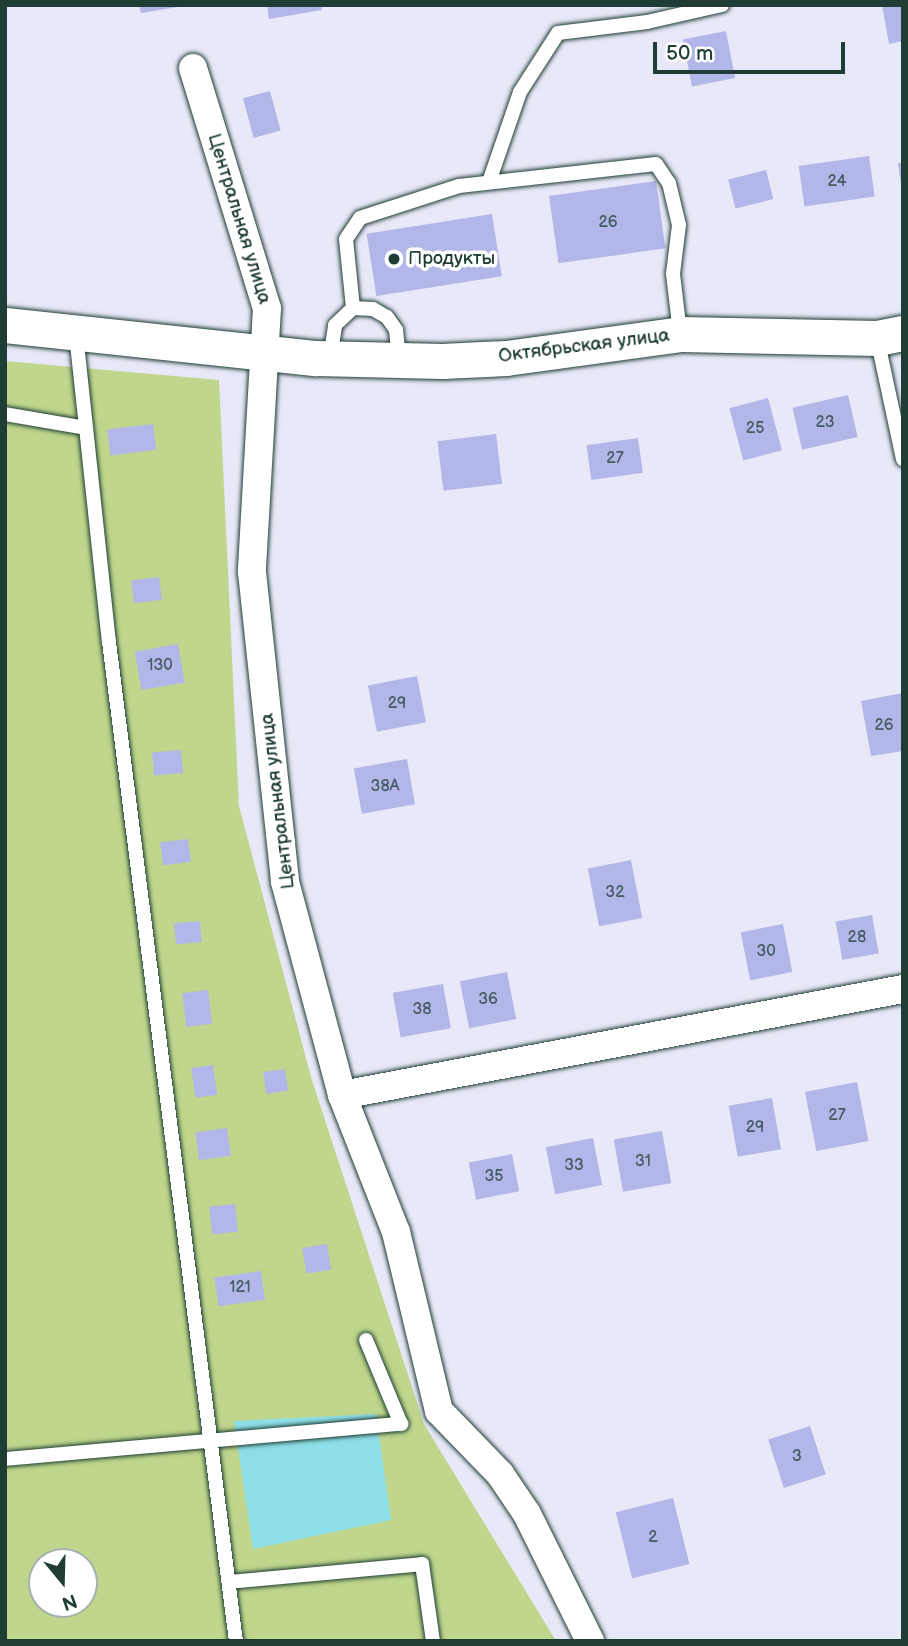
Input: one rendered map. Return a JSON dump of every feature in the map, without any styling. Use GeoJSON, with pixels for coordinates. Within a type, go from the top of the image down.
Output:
{"type":"FeatureCollection","features":[{"type":"Feature","properties":{"kind":"street","name":"Центральная улица"},"geometry":{"type":"LineString","coordinates":[[193,68],[267,308],[253,572],[285,883],[342,1095],[396,1232],[439,1411],[500,1474],[527,1514],[590,1641]]}},
{"type":"Feature","properties":{"kind":"street","name":"Октябрьская улица"},"geometry":{"type":"LineString","coordinates":[[5,325],[330,358],[399,360],[506,358],[681,334],[890,335]]}},
{"type":"Feature","properties":{"kind":"street"},"geometry":{"type":"LineString","coordinates":[[342,1095],[903,989]]}},
{"type":"Feature","properties":{"kind":"lane"},"geometry":{"type":"LineString","coordinates":[[489,182],[520,92],[558,33],[647,22],[722,5]]}},
{"type":"Feature","properties":{"kind":"lane"},"geometry":{"type":"LineString","coordinates":[[353,308],[346,239],[360,218],[459,186],[656,164],[670,183],[679,225],[673,274],[681,334]]}},
{"type":"Feature","properties":{"kind":"lane"},"geometry":{"type":"LineString","coordinates":[[330,358],[335,325],[353,308],[373,309],[387,317],[396,330],[399,360]]}},
{"type":"Feature","properties":{"kind":"lane"},"geometry":{"type":"LineString","coordinates":[[76,332],[109,642],[236,1641]]}},
{"type":"Feature","properties":{"kind":"lane"},"geometry":{"type":"LineString","coordinates":[[890,335],[903,459]]}},
{"type":"Feature","properties":{"kind":"lane"},"geometry":{"type":"LineString","coordinates":[[5,414],[86,428]]}},
{"type":"Feature","properties":{"kind":"lane"},"geometry":{"type":"LineString","coordinates":[[5,1453],[6,1459],[401,1423],[366,1340]]}},
{"type":"Feature","properties":{"kind":"lane"},"geometry":{"type":"LineString","coordinates":[[229,1582],[422,1564],[433,1641]]}},
{"type":"Feature","properties":{"kind":"green space"},"geometry":{"type":"Polygon","coordinates":[[[5,361],[219,380],[239,806],[311,1077],[424,1424],[556,1641],[5,1641],[5,361]]]}},
{"type":"Feature","properties":{"kind":"water"},"geometry":{"type":"Polygon","coordinates":[[[376,1414],[391,1520],[253,1549],[234,1421],[376,1414]]]}},
{"type":"Feature","properties":{"kind":"building"},"geometry":{"type":"Polygon","coordinates":[[[139,5],[178,5],[178,7],[141,13],[139,5]]]}},
{"type":"Feature","properties":{"kind":"building"},"geometry":{"type":"Polygon","coordinates":[[[267,5],[321,5],[322,10],[269,19],[267,5]]]}},
{"type":"Feature","properties":{"kind":"building"},"geometry":{"type":"Polygon","coordinates":[[[882,5],[903,5],[903,41],[889,44],[882,5]]]}},
{"type":"Feature","properties":{"kind":"building"},"geometry":{"type":"Polygon","coordinates":[[[726,31],[735,78],[692,87],[683,39],[726,31]]]}},
{"type":"Feature","properties":{"kind":"building"},"geometry":{"type":"Polygon","coordinates":[[[270,91],[281,131],[254,138],[243,98],[270,91]]]}},
{"type":"Feature","properties":{"kind":"building"},"geometry":{"type":"Polygon","coordinates":[[[869,156],[875,197],[804,206],[799,166],[869,156]]]}},
{"type":"Feature","properties":{"kind":"building"},"geometry":{"type":"Polygon","coordinates":[[[898,163],[903,163],[903,184],[901,184],[898,163]]]}},
{"type":"Feature","properties":{"kind":"building"},"geometry":{"type":"Polygon","coordinates":[[[766,170],[773,199],[735,209],[728,179],[766,170]]]}},
{"type":"Feature","properties":{"kind":"building"},"geometry":{"type":"Polygon","coordinates":[[[656,181],[665,248],[559,263],[549,196],[656,181]]]}},
{"type":"Feature","properties":{"kind":"building"},"geometry":{"type":"Polygon","coordinates":[[[492,214],[502,276],[376,296],[367,234],[492,214]]]}},
{"type":"Feature","properties":{"kind":"building"},"geometry":{"type":"Polygon","coordinates":[[[848,395],[858,437],[802,450],[792,408],[848,395]]]}},
{"type":"Feature","properties":{"kind":"building"},"geometry":{"type":"Polygon","coordinates":[[[768,398],[782,450],[743,461],[729,408],[768,398]]]}},
{"type":"Feature","properties":{"kind":"building"},"geometry":{"type":"Polygon","coordinates":[[[153,424],[156,450],[111,455],[107,430],[153,424]]]}},
{"type":"Feature","properties":{"kind":"building"},"geometry":{"type":"Polygon","coordinates":[[[496,434],[502,484],[444,491],[437,441],[496,434]]]}},
{"type":"Feature","properties":{"kind":"building"},"geometry":{"type":"Polygon","coordinates":[[[638,438],[643,473],[591,480],[587,445],[638,438]]]}},
{"type":"Feature","properties":{"kind":"building"},"geometry":{"type":"Polygon","coordinates":[[[159,577],[162,600],[134,603],[131,580],[159,577]]]}},
{"type":"Feature","properties":{"kind":"building"},"geometry":{"type":"Polygon","coordinates":[[[178,644],[185,682],[141,690],[135,652],[178,644]]]}},
{"type":"Feature","properties":{"kind":"building"},"geometry":{"type":"Polygon","coordinates":[[[417,676],[426,722],[377,732],[368,686],[417,676]]]}},
{"type":"Feature","properties":{"kind":"building"},"geometry":{"type":"Polygon","coordinates":[[[903,693],[903,751],[871,756],[861,701],[903,693]]]}},
{"type":"Feature","properties":{"kind":"building"},"geometry":{"type":"Polygon","coordinates":[[[181,750],[183,773],[154,775],[152,753],[181,750]]]}},
{"type":"Feature","properties":{"kind":"building"},"geometry":{"type":"Polygon","coordinates":[[[407,759],[415,804],[362,814],[354,768],[407,759]]]}},
{"type":"Feature","properties":{"kind":"building"},"geometry":{"type":"Polygon","coordinates":[[[188,839],[191,862],[163,865],[160,842],[188,839]]]}},
{"type":"Feature","properties":{"kind":"building"},"geometry":{"type":"Polygon","coordinates":[[[631,860],[642,918],[599,926],[588,868],[631,860]]]}},
{"type":"Feature","properties":{"kind":"building"},"geometry":{"type":"Polygon","coordinates":[[[872,915],[879,953],[842,960],[836,921],[872,915]]]}},
{"type":"Feature","properties":{"kind":"building"},"geometry":{"type":"Polygon","coordinates":[[[200,921],[202,942],[176,944],[174,923],[200,921]]]}},
{"type":"Feature","properties":{"kind":"building"},"geometry":{"type":"Polygon","coordinates":[[[783,924],[792,972],[750,980],[741,932],[783,924]]]}},
{"type":"Feature","properties":{"kind":"building"},"geometry":{"type":"Polygon","coordinates":[[[507,972],[516,1019],[469,1028],[460,981],[507,972]]]}},
{"type":"Feature","properties":{"kind":"building"},"geometry":{"type":"Polygon","coordinates":[[[443,984],[451,1028],[401,1037],[393,993],[443,984]]]}},
{"type":"Feature","properties":{"kind":"building"},"geometry":{"type":"Polygon","coordinates":[[[208,990],[212,1024],[186,1027],[182,993],[208,990]]]}},
{"type":"Feature","properties":{"kind":"building"},"geometry":{"type":"Polygon","coordinates":[[[213,1065],[217,1095],[195,1098],[191,1068],[213,1065]]]}},
{"type":"Feature","properties":{"kind":"building"},"geometry":{"type":"Polygon","coordinates":[[[285,1069],[288,1091],[266,1094],[263,1072],[285,1069]]]}},
{"type":"Feature","properties":{"kind":"building"},"geometry":{"type":"Polygon","coordinates":[[[857,1082],[868,1141],[816,1151],[805,1092],[857,1082]]]}},
{"type":"Feature","properties":{"kind":"building"},"geometry":{"type":"Polygon","coordinates":[[[772,1098],[781,1149],[738,1157],[729,1106],[772,1098]]]}},
{"type":"Feature","properties":{"kind":"building"},"geometry":{"type":"Polygon","coordinates":[[[227,1128],[231,1156],[199,1160],[195,1132],[227,1128]]]}},
{"type":"Feature","properties":{"kind":"building"},"geometry":{"type":"Polygon","coordinates":[[[662,1131],[671,1183],[623,1192],[614,1140],[662,1131]]]}},
{"type":"Feature","properties":{"kind":"building"},"geometry":{"type":"Polygon","coordinates":[[[593,1138],[602,1185],[555,1194],[546,1147],[593,1138]]]}},
{"type":"Feature","properties":{"kind":"building"},"geometry":{"type":"Polygon","coordinates":[[[512,1154],[519,1191],[476,1200],[469,1162],[512,1154]]]}},
{"type":"Feature","properties":{"kind":"building"},"geometry":{"type":"Polygon","coordinates":[[[235,1204],[238,1232],[212,1235],[209,1207],[235,1204]]]}},
{"type":"Feature","properties":{"kind":"building"},"geometry":{"type":"Polygon","coordinates":[[[327,1244],[331,1270],[306,1274],[302,1248],[327,1244]]]}},
{"type":"Feature","properties":{"kind":"building"},"geometry":{"type":"Polygon","coordinates":[[[261,1271],[265,1300],[218,1306],[214,1278],[261,1271]]]}},
{"type":"Feature","properties":{"kind":"building"},"geometry":{"type":"Polygon","coordinates":[[[810,1426],[826,1475],[784,1488],[768,1440],[810,1426]]]}},
{"type":"Feature","properties":{"kind":"building"},"geometry":{"type":"Polygon","coordinates":[[[673,1498],[689,1564],[632,1578],[616,1512],[673,1498]]]}},
{"type":"Feature","properties":{"kind":"place","name":"Продукты"},"geometry":{"type":"Point","coordinates":[394,259]}}]}
